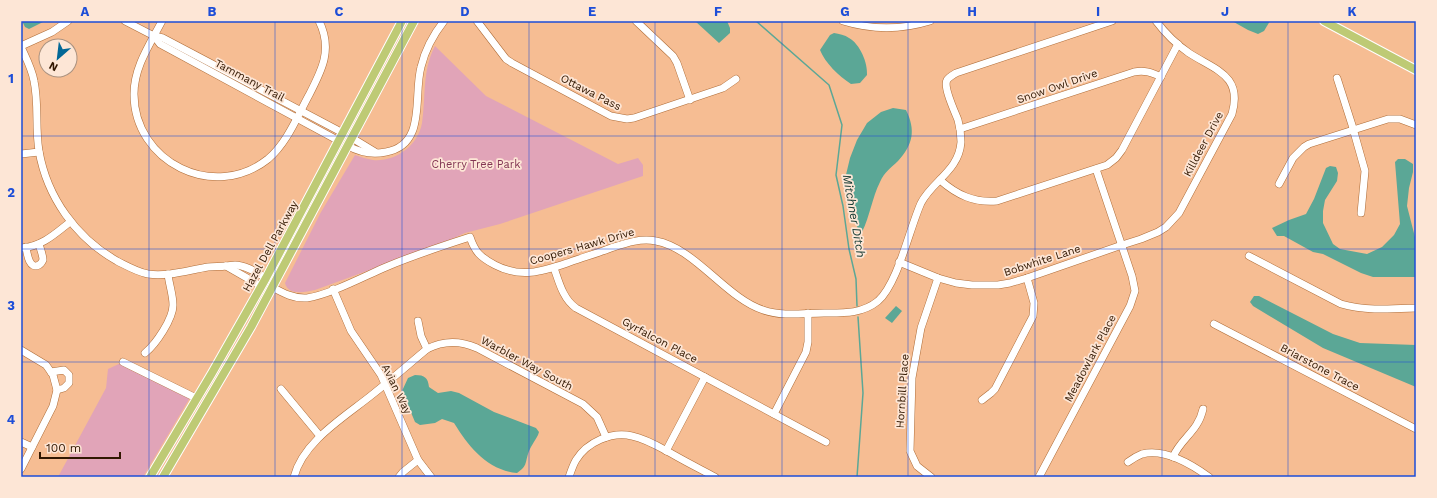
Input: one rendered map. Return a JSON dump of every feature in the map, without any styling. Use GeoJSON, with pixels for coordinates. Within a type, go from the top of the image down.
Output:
{"type":"FeatureCollection","features":[{"type":"Feature","properties":{"kind":"main road","name":"Hazel Dell Parkway"},"geometry":{"type":"LineString","coordinates":[[150,477],[266,278],[402,21]]}},
{"type":"Feature","properties":{"kind":"main road","name":"Hazel Dell Parkway"},"geometry":{"type":"LineString","coordinates":[[163,477],[228,368],[414,21]]}},
{"type":"Feature","properties":{"kind":"main road"},"geometry":{"type":"LineString","coordinates":[[1324,21],[1416,70]]}},
{"type":"Feature","properties":{"kind":"street"},"geometry":{"type":"LineString","coordinates":[[68,21],[52,32],[21,46],[30,67],[34,82],[39,152],[42,166],[51,191],[70,222],[94,245],[106,254],[127,266],[149,274],[168,274],[208,267],[235,265],[244,267],[266,278]]}},
{"type":"Feature","properties":{"kind":"street","name":"Tammany Trail"},"geometry":{"type":"LineString","coordinates":[[125,21],[154,36],[160,44],[299,114],[341,137]]}},
{"type":"Feature","properties":{"kind":"street"},"geometry":{"type":"LineString","coordinates":[[162,21],[142,59],[137,74],[134,89],[136,111],[142,129],[151,144],[162,156],[176,166],[189,172],[205,176],[226,176],[246,171],[263,162],[275,152],[286,139],[324,63],[326,40],[319,21]]}},
{"type":"Feature","properties":{"kind":"street"},"geometry":{"type":"LineString","coordinates":[[350,142],[356,150],[367,154],[386,152],[399,147],[407,140],[412,133],[416,119],[420,68],[430,41],[444,21]]}},
{"type":"Feature","properties":{"kind":"street","name":"Ottawa Pass"},"geometry":{"type":"LineString","coordinates":[[477,21],[506,59],[610,116],[627,119],[634,118],[723,88],[736,79]]}},
{"type":"Feature","properties":{"kind":"street"},"geometry":{"type":"LineString","coordinates":[[636,21],[673,56],[677,63],[690,100]]}},
{"type":"Feature","properties":{"kind":"street"},"geometry":{"type":"LineString","coordinates":[[843,21],[865,26],[886,28],[903,28],[926,22]]}},
{"type":"Feature","properties":{"kind":"street","name":"Coopers Hawk Drive"},"geometry":{"type":"LineString","coordinates":[[333,290],[404,259],[470,237],[477,253],[483,258],[506,270],[535,273],[630,242],[654,240],[668,244],[682,252],[744,301],[760,309],[782,314],[846,313],[859,311],[870,307],[886,292],[922,201],[954,163],[958,154],[961,141],[960,130],[947,89],[946,80],[956,73],[1112,21]]}},
{"type":"Feature","properties":{"kind":"street","name":"Killdeer Drive"},"geometry":{"type":"LineString","coordinates":[[1122,244],[1141,239],[1158,232],[1173,220],[1186,202],[1232,114],[1234,106],[1235,93],[1226,76],[1178,44],[1156,21]]}},
{"type":"Feature","properties":{"kind":"street"},"geometry":{"type":"LineString","coordinates":[[940,180],[959,195],[973,200],[990,202],[1011,197],[1106,164],[1116,158],[1122,150],[1178,44]]}},
{"type":"Feature","properties":{"kind":"street","name":"Snow Owl Drive"},"geometry":{"type":"LineString","coordinates":[[960,130],[1134,72],[1151,72],[1161,77]]}},
{"type":"Feature","properties":{"kind":"street"},"geometry":{"type":"LineString","coordinates":[[1337,78],[1365,171],[1361,213]]}},
{"type":"Feature","properties":{"kind":"street"},"geometry":{"type":"LineString","coordinates":[[1279,184],[1289,163],[1304,147],[1316,141],[1388,119],[1400,119],[1416,125]]}},
{"type":"Feature","properties":{"kind":"street"},"geometry":{"type":"LineString","coordinates":[[21,154],[39,152]]}},
{"type":"Feature","properties":{"kind":"street","name":"Meadowlark Place"},"geometry":{"type":"LineString","coordinates":[[1039,477],[1133,299],[1135,291],[1122,244],[1096,168]]}},
{"type":"Feature","properties":{"kind":"street"},"geometry":{"type":"LineString","coordinates":[[39,244],[43,259],[42,263],[33,265],[30,263],[24,248],[39,244],[70,222]]}},
{"type":"Feature","properties":{"kind":"street","name":"Bobwhite Lane"},"geometry":{"type":"LineString","coordinates":[[899,262],[938,278],[956,283],[987,286],[1010,283],[1027,278],[1122,244]]}},
{"type":"Feature","properties":{"kind":"street"},"geometry":{"type":"LineString","coordinates":[[1249,256],[1341,304],[1368,309],[1416,308]]}},
{"type":"Feature","properties":{"kind":"street"},"geometry":{"type":"LineString","coordinates":[[226,266],[261,286]]}},
{"type":"Feature","properties":{"kind":"street","name":"Gyrfalcon Place"},"geometry":{"type":"LineString","coordinates":[[554,268],[564,294],[571,305],[826,442]]}},
{"type":"Feature","properties":{"kind":"street"},"geometry":{"type":"LineString","coordinates":[[145,353],[155,344],[172,312],[173,304],[168,274]]}},
{"type":"Feature","properties":{"kind":"street","name":"Hornbill Place"},"geometry":{"type":"LineString","coordinates":[[931,477],[917,466],[910,451],[912,378],[921,328],[938,278]]}},
{"type":"Feature","properties":{"kind":"street"},"geometry":{"type":"LineString","coordinates":[[982,400],[995,389],[1033,316],[1034,302],[1027,278]]}},
{"type":"Feature","properties":{"kind":"street"},"geometry":{"type":"LineString","coordinates":[[272,287],[297,298],[307,298],[333,290]]}},
{"type":"Feature","properties":{"kind":"street","name":"Avian Way"},"geometry":{"type":"LineString","coordinates":[[333,290],[351,331],[381,375],[418,460],[431,477]]}},
{"type":"Feature","properties":{"kind":"street"},"geometry":{"type":"LineString","coordinates":[[774,414],[806,352],[808,342],[808,313]]}},
{"type":"Feature","properties":{"kind":"street"},"geometry":{"type":"LineString","coordinates":[[418,321],[420,336],[428,349]]}},
{"type":"Feature","properties":{"kind":"street","name":"Briarstone Trace"},"geometry":{"type":"LineString","coordinates":[[1214,324],[1416,429]]}},
{"type":"Feature","properties":{"kind":"street","name":"Warbler Way South"},"geometry":{"type":"LineString","coordinates":[[294,477],[298,465],[308,449],[320,436],[428,349],[440,344],[458,342],[478,348],[582,404],[597,417],[606,438]]}},
{"type":"Feature","properties":{"kind":"street"},"geometry":{"type":"LineString","coordinates":[[21,350],[42,362],[55,379],[57,390],[53,406],[21,468]]}},
{"type":"Feature","properties":{"kind":"street"},"geometry":{"type":"LineString","coordinates":[[123,362],[196,398]]}},
{"type":"Feature","properties":{"kind":"street"},"geometry":{"type":"LineString","coordinates":[[51,372],[64,370],[69,373],[70,377],[68,384],[57,390]]}},
{"type":"Feature","properties":{"kind":"street"},"geometry":{"type":"LineString","coordinates":[[666,451],[705,377]]}},
{"type":"Feature","properties":{"kind":"street"},"geometry":{"type":"LineString","coordinates":[[281,389],[320,436]]}},
{"type":"Feature","properties":{"kind":"street"},"geometry":{"type":"LineString","coordinates":[[1173,457],[1177,448],[1198,425],[1203,409]]}},
{"type":"Feature","properties":{"kind":"street"},"geometry":{"type":"LineString","coordinates":[[569,477],[577,459],[585,449],[593,443],[620,434],[645,440],[715,477]]}},
{"type":"Feature","properties":{"kind":"street"},"geometry":{"type":"LineString","coordinates":[[21,442],[32,447]]}},
{"type":"Feature","properties":{"kind":"street"},"geometry":{"type":"LineString","coordinates":[[1128,462],[1140,454],[1147,453],[1164,455],[1173,457],[1209,477]]}},
{"type":"Feature","properties":{"kind":"street"},"geometry":{"type":"LineString","coordinates":[[399,477],[418,460]]}},
{"type":"Feature","properties":{"kind":"green space","name":"Cherry Tree Park"},"geometry":{"type":"Polygon","coordinates":[[[435,46],[486,96],[618,164],[638,158],[643,165],[643,176],[500,224],[465,233],[441,244],[315,290],[297,292],[290,290],[285,283],[321,212],[355,155],[373,160],[389,158],[404,151],[416,139],[422,123],[428,64],[435,46]]]}},
{"type":"Feature","properties":{"kind":"green space"},"geometry":{"type":"Polygon","coordinates":[[[123,362],[191,396],[143,477],[58,477],[106,388],[108,369],[123,362]]]}},
{"type":"Feature","properties":{"kind":"water"},"geometry":{"type":"Polygon","coordinates":[[[22,21],[45,21],[29,29],[25,27],[22,21]]]}},
{"type":"Feature","properties":{"kind":"water"},"geometry":{"type":"Polygon","coordinates":[[[695,21],[727,21],[730,28],[730,33],[719,43],[695,21]]]}},
{"type":"Feature","properties":{"kind":"water"},"geometry":{"type":"Polygon","coordinates":[[[1232,21],[1270,21],[1264,31],[1258,34],[1232,21]]]}},
{"type":"Feature","properties":{"kind":"water"},"geometry":{"type":"Polygon","coordinates":[[[834,33],[846,36],[860,49],[865,60],[867,75],[860,83],[851,84],[846,81],[833,69],[822,55],[820,50],[830,35],[834,33]]]}},
{"type":"Feature","properties":{"kind":"water"},"geometry":{"type":"Polygon","coordinates":[[[893,108],[906,110],[912,131],[910,143],[903,155],[882,178],[877,188],[862,232],[858,230],[854,212],[844,183],[850,158],[857,140],[867,123],[881,112],[893,108]]]}},
{"type":"Feature","properties":{"kind":"water"},"geometry":{"type":"Polygon","coordinates":[[[1398,159],[1405,159],[1413,164],[1407,206],[1416,241],[1416,277],[1373,277],[1361,273],[1323,254],[1313,252],[1284,236],[1277,236],[1272,228],[1306,214],[1314,199],[1326,168],[1330,166],[1336,167],[1338,173],[1337,181],[1325,200],[1323,211],[1323,223],[1333,244],[1340,249],[1367,254],[1382,247],[1394,235],[1400,224],[1395,162],[1398,159]]]}},
{"type":"Feature","properties":{"kind":"water"},"geometry":{"type":"Polygon","coordinates":[[[1254,296],[1259,296],[1333,334],[1360,343],[1416,345],[1416,387],[1323,348],[1253,306],[1250,302],[1254,296]]]}},
{"type":"Feature","properties":{"kind":"water"},"geometry":{"type":"Polygon","coordinates":[[[896,306],[902,311],[892,323],[885,318],[896,306]]]}},
{"type":"Feature","properties":{"kind":"water"},"geometry":{"type":"Polygon","coordinates":[[[415,375],[425,378],[428,381],[429,387],[438,393],[451,391],[459,393],[494,412],[536,428],[539,432],[530,449],[523,468],[517,473],[506,471],[488,462],[466,441],[454,423],[442,419],[435,423],[420,425],[415,422],[402,391],[408,378],[415,375]]]}},
{"type":"Feature","properties":{"kind":"waterway","name":"Mitchner Ditch"},"geometry":{"type":"LineString","coordinates":[[756,21],[829,85],[842,125],[836,175],[843,206],[849,249],[856,279],[857,306]]}},
{"type":"Feature","properties":{"kind":"waterway","name":"Mitchner Ditch"},"geometry":{"type":"LineString","coordinates":[[857,477],[863,393],[858,317]]}}]}
